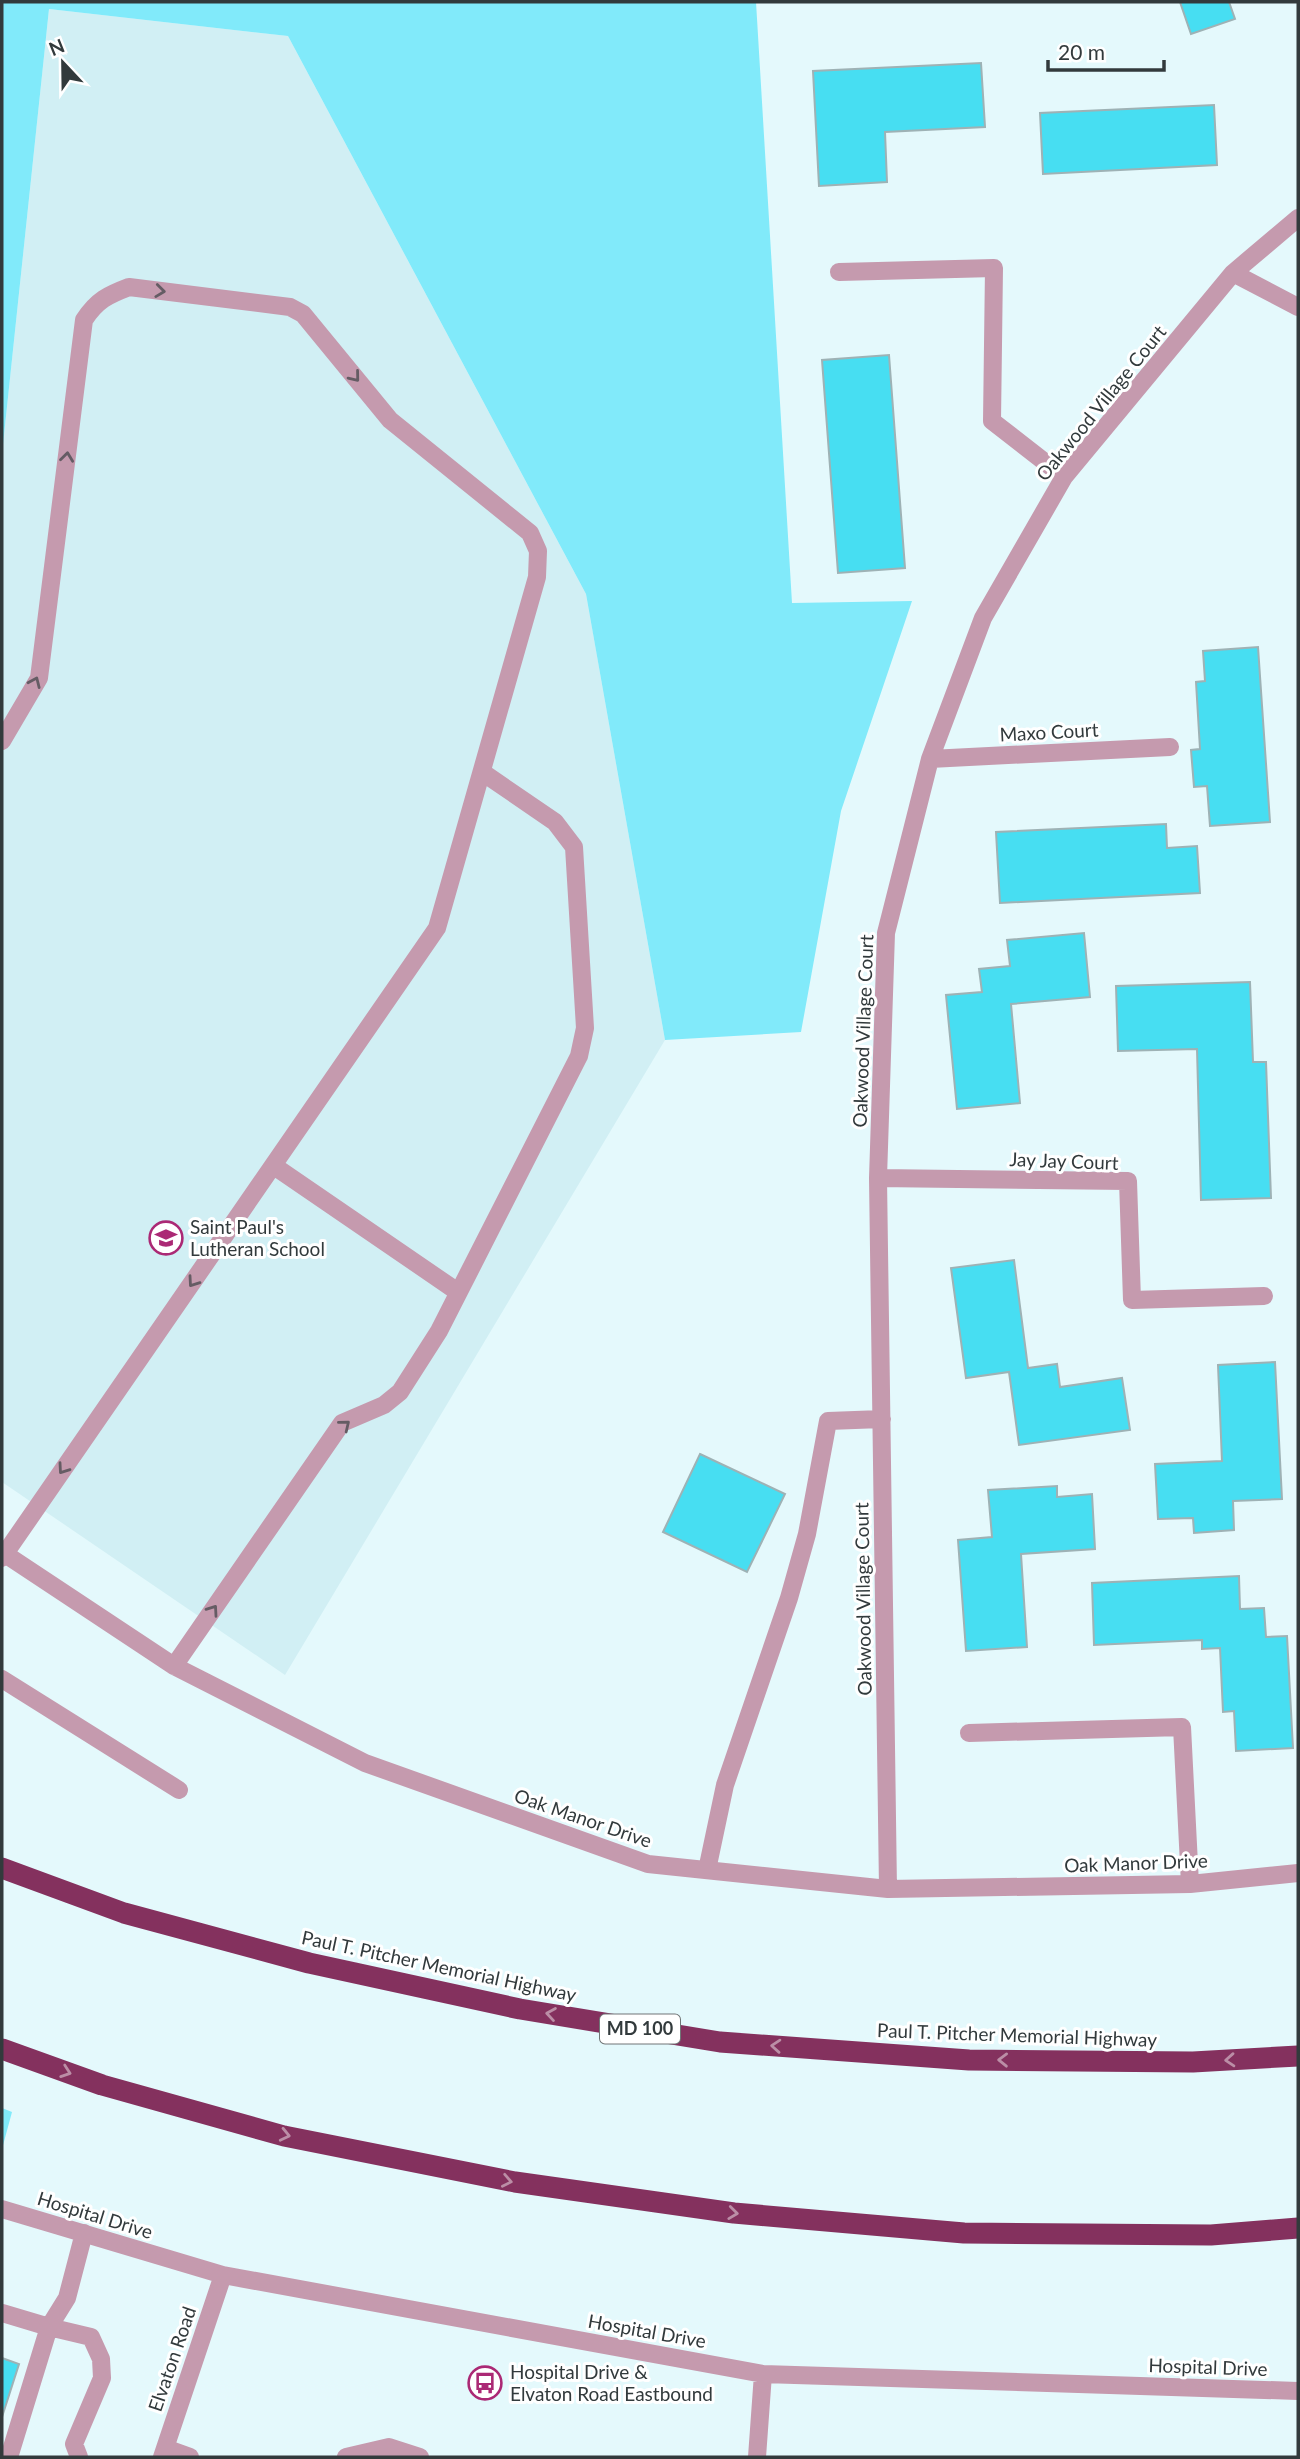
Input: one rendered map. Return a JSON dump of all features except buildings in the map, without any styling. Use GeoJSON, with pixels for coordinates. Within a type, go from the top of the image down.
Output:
{"type":"FeatureCollection","features":[{"type":"Feature","properties":{"kind":"highway","name":"Paul T. Pitcher Memorial Highway"},"geometry":{"type":"LineString","coordinates":[[2,1868],[124,1913],[309,1963],[520,2009],[720,2042],[969,2060],[1193,2062],[1298,2056]]}},
{"type":"Feature","properties":{"kind":"highway"},"geometry":{"type":"LineString","coordinates":[[2,2049],[102,2085],[284,2136],[515,2182],[734,2213],[964,2233],[1211,2235],[1298,2228]]}},
{"type":"Feature","properties":{"kind":"street","name":"Oakwood Village Court"},"geometry":{"type":"LineString","coordinates":[[887,1889],[878,1178],[886,933],[930,760],[983,618],[1063,477],[1233,273],[1298,219]]}},
{"type":"Feature","properties":{"kind":"street"},"geometry":{"type":"LineString","coordinates":[[839,272],[994,268],[992,421],[1063,477]]}},
{"type":"Feature","properties":{"kind":"street"},"geometry":{"type":"LineString","coordinates":[[1233,273],[1298,307]]}},
{"type":"Feature","properties":{"kind":"street"},"geometry":{"type":"LineString","coordinates":[[2,741],[39,678],[84,320],[93,305],[129,287],[290,307],[303,314],[390,420],[530,533],[538,551],[537,577],[437,928],[3,1554]]}},
{"type":"Feature","properties":{"kind":"street","name":"Maxo Court"},"geometry":{"type":"LineString","coordinates":[[930,760],[1170,747]]}},
{"type":"Feature","properties":{"kind":"street"},"geometry":{"type":"LineString","coordinates":[[174,1666],[342,1423],[384,1405],[400,1392],[439,1331],[579,1056],[585,1028],[574,847],[555,822],[482,772]]}},
{"type":"Feature","properties":{"kind":"street"},"geometry":{"type":"LineString","coordinates":[[274,1166],[458,1292]]}},
{"type":"Feature","properties":{"kind":"street","name":"Jay Jay Court"},"geometry":{"type":"LineString","coordinates":[[878,1178],[1128,1181],[1132,1300],[1264,1296]]}},
{"type":"Feature","properties":{"kind":"street"},"geometry":{"type":"LineString","coordinates":[[707,1870],[725,1785],[789,1598],[807,1534],[828,1421],[881,1419]]}},
{"type":"Feature","properties":{"kind":"street","name":"Oak Manor Drive"},"geometry":{"type":"LineString","coordinates":[[3,1554],[174,1666],[365,1763],[648,1864],[887,1889],[1190,1884],[1298,1872]]}},
{"type":"Feature","properties":{"kind":"street"},"geometry":{"type":"LineString","coordinates":[[2,1679],[179,1790]]}},
{"type":"Feature","properties":{"kind":"street"},"geometry":{"type":"LineString","coordinates":[[969,1733],[1182,1727],[1190,1884]]}},
{"type":"Feature","properties":{"kind":"street","name":"Hospital Drive"},"geometry":{"type":"LineString","coordinates":[[2,2209],[223,2275],[763,2374],[1298,2391]]}},
{"type":"Feature","properties":{"kind":"street"},"geometry":{"type":"LineString","coordinates":[[11,2454],[49,2327],[67,2298],[84,2234]]}},
{"type":"Feature","properties":{"kind":"street","name":"Elvaton Road"},"geometry":{"type":"LineString","coordinates":[[163,2452],[223,2275]]}},
{"type":"Feature","properties":{"kind":"street"},"geometry":{"type":"LineString","coordinates":[[2,2313],[91,2337],[101,2359],[102,2378],[74,2444],[79,2457]]}},
{"type":"Feature","properties":{"kind":"street"},"geometry":{"type":"LineString","coordinates":[[757,2457],[763,2374]]}},
{"type":"Feature","properties":{"kind":"street"},"geometry":{"type":"LineString","coordinates":[[346,2457],[389,2447],[420,2457]]}},
{"type":"Feature","properties":{"kind":"street"},"geometry":{"type":"LineString","coordinates":[[163,2452],[190,2457]]}},
{"type":"Feature","properties":{"kind":"shaded area"},"geometry":{"type":"Polygon","coordinates":[[[2,2],[756,2],[792,603],[912,601],[841,811],[801,1032],[665,1040],[586,594],[288,36],[49,9],[2,454],[2,2]]]}},
{"type":"Feature","properties":{"kind":"shaded area"},"geometry":{"type":"Polygon","coordinates":[[[49,9],[288,36],[586,594],[665,1040],[285,1675],[2,1482],[2,454],[49,9]]]}},
{"type":"Feature","properties":{"kind":"shaded area"},"geometry":{"type":"Polygon","coordinates":[[[2,2108],[12,2112],[2,2149],[2,2108]]]}},
{"type":"Feature","properties":{"kind":"place","name":"Saint Paul's Lutheran School"},"geometry":{"type":"Point","coordinates":[166,1238]}},
{"type":"Feature","properties":{"kind":"place","name":"Hospital Drive & Elvaton Road Eastbound"},"geometry":{"type":"Point","coordinates":[485,2383]}}]}
